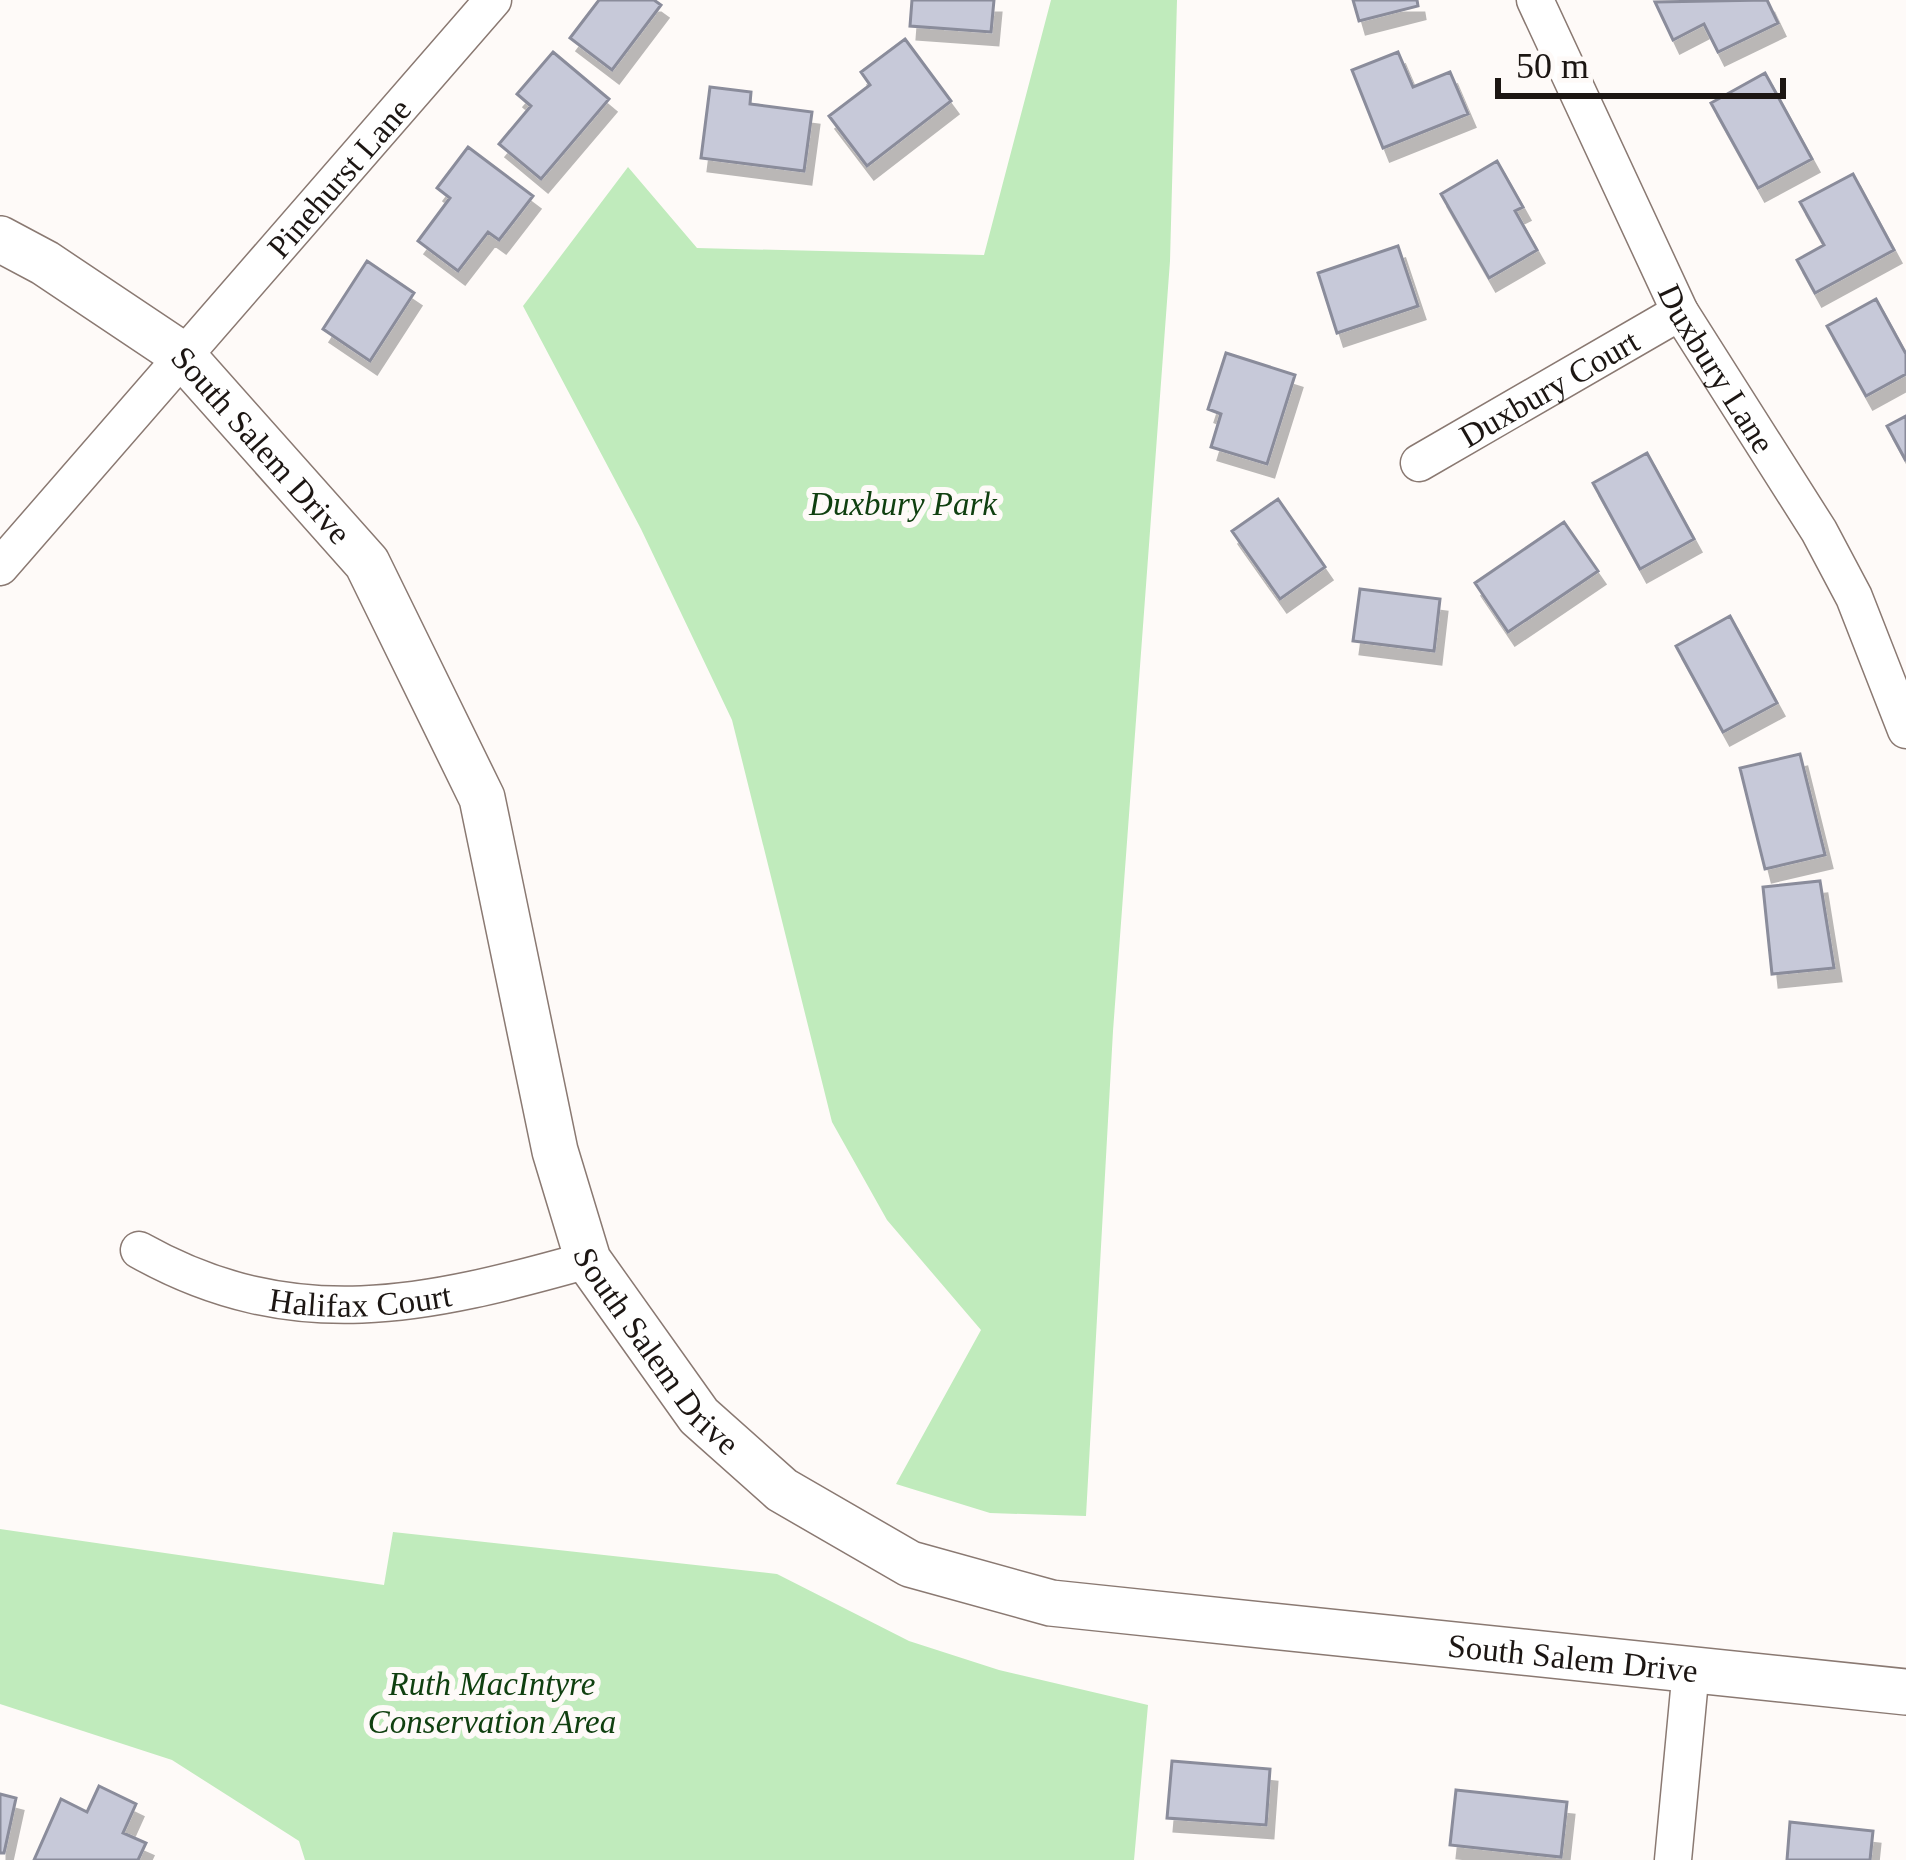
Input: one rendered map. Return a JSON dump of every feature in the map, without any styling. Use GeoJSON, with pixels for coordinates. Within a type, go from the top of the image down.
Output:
{"type":"FeatureCollection","features":[{"type":"Feature","properties":{"kind":"street","name":"Pinehurst Lane"},"geometry":{"type":"LineString","coordinates":[[0,567],[493,0]]}},
{"type":"Feature","properties":{"kind":"street","name":"Duxbury Lane"},"geometry":{"type":"LineString","coordinates":[[1535,0],[1680,311],[1819,531],[1854,597],[1906,730]]}},
{"type":"Feature","properties":{"kind":"street","name":"South Salem Drive"},"geometry":{"type":"LineString","coordinates":[[0,239],[181,354],[367,563],[482,798],[555,1150],[588,1260],[699,1416],[782,1490],[910,1564],[1051,1603],[1906,1692]]}},
{"type":"Feature","properties":{"kind":"street","name":"Duxbury Court"},"geometry":{"type":"LineString","coordinates":[[1419,463],[1680,311]]}},
{"type":"Feature","properties":{"kind":"street","name":"Halifax Court"},"geometry":{"type":"LineString","coordinates":[[139,1250],[184,1275],[228,1288],[329,1304],[392,1306],[439,1300],[588,1260]]}},
{"type":"Feature","properties":{"kind":"street"},"geometry":{"type":"LineString","coordinates":[[1673,1860],[1690,1669]]}},
{"type":"Feature","properties":{"kind":"green space","name":"Duxbury Park"},"geometry":{"type":"Polygon","coordinates":[[[1051,0],[1177,0],[1170,261],[1113,1031],[1086,1516],[990,1513],[896,1484],[981,1330],[887,1220],[832,1122],[732,720],[641,529],[523,306],[628,167],[697,248],[984,255],[1051,0]]]}},
{"type":"Feature","properties":{"kind":"green space","name":"Ruth MacIntyre Conservation Area"},"geometry":{"type":"Polygon","coordinates":[[[0,1529],[384,1585],[393,1532],[777,1574],[909,1641],[999,1670],[1148,1705],[1134,1860],[305,1860],[299,1841],[172,1760],[0,1704],[0,1529]]]}},
{"type":"Feature","properties":{"kind":"building"},"geometry":{"type":"Polygon","coordinates":[[[599,0],[654,0],[661,5],[612,70],[570,38],[599,0]]]}},
{"type":"Feature","properties":{"kind":"building"},"geometry":{"type":"Polygon","coordinates":[[[912,0],[994,0],[991,32],[910,26],[912,0]]]}},
{"type":"Feature","properties":{"kind":"building"},"geometry":{"type":"Polygon","coordinates":[[[1353,0],[1417,0],[1418,6],[1359,21],[1353,0]]]}},
{"type":"Feature","properties":{"kind":"building"},"geometry":{"type":"Polygon","coordinates":[[[1767,0],[1778,23],[1718,52],[1704,24],[1673,40],[1655,2],[1767,0]]]}},
{"type":"Feature","properties":{"kind":"building"},"geometry":{"type":"Polygon","coordinates":[[[905,39],[951,101],[867,166],[829,116],[870,85],[861,72],[905,39]]]}},
{"type":"Feature","properties":{"kind":"building"},"geometry":{"type":"Polygon","coordinates":[[[553,52],[609,99],[541,179],[499,144],[531,106],[517,94],[553,52]]]}},
{"type":"Feature","properties":{"kind":"building"},"geometry":{"type":"Polygon","coordinates":[[[1398,52],[1413,87],[1450,72],[1468,114],[1383,148],[1352,70],[1398,52]]]}},
{"type":"Feature","properties":{"kind":"building"},"geometry":{"type":"Polygon","coordinates":[[[1765,73],[1812,159],[1758,188],[1711,103],[1765,73]]]}},
{"type":"Feature","properties":{"kind":"building"},"geometry":{"type":"Polygon","coordinates":[[[710,87],[751,92],[750,104],[812,112],[804,171],[701,158],[710,87]]]}},
{"type":"Feature","properties":{"kind":"building"},"geometry":{"type":"Polygon","coordinates":[[[468,147],[533,196],[499,240],[488,232],[458,271],[418,241],[450,198],[437,188],[468,147]]]}},
{"type":"Feature","properties":{"kind":"building"},"geometry":{"type":"Polygon","coordinates":[[[1497,161],[1523,207],[1515,211],[1537,250],[1489,278],[1441,194],[1497,161]]]}},
{"type":"Feature","properties":{"kind":"building"},"geometry":{"type":"Polygon","coordinates":[[[1853,174],[1894,250],[1815,293],[1797,260],[1824,245],[1800,202],[1853,174]]]}},
{"type":"Feature","properties":{"kind":"building"},"geometry":{"type":"Polygon","coordinates":[[[1398,246],[1418,306],[1337,333],[1318,273],[1398,246]]]}},
{"type":"Feature","properties":{"kind":"building"},"geometry":{"type":"Polygon","coordinates":[[[367,261],[414,293],[370,361],[323,329],[367,261]]]}},
{"type":"Feature","properties":{"kind":"building"},"geometry":{"type":"Polygon","coordinates":[[[1876,299],[1906,354],[1906,374],[1866,396],[1827,326],[1876,299]]]}},
{"type":"Feature","properties":{"kind":"building"},"geometry":{"type":"Polygon","coordinates":[[[1226,353],[1295,375],[1267,464],[1211,447],[1221,414],[1208,409],[1226,353]]]}},
{"type":"Feature","properties":{"kind":"building"},"geometry":{"type":"Polygon","coordinates":[[[1906,416],[1906,461],[1887,426],[1906,416]]]}},
{"type":"Feature","properties":{"kind":"building"},"geometry":{"type":"Polygon","coordinates":[[[1647,453],[1694,539],[1640,569],[1593,483],[1647,453]]]}},
{"type":"Feature","properties":{"kind":"building"},"geometry":{"type":"Polygon","coordinates":[[[1278,499],[1325,567],[1280,599],[1232,531],[1278,499]]]}},
{"type":"Feature","properties":{"kind":"building"},"geometry":{"type":"Polygon","coordinates":[[[1564,522],[1598,571],[1508,632],[1475,583],[1564,522]]]}},
{"type":"Feature","properties":{"kind":"building"},"geometry":{"type":"Polygon","coordinates":[[[1360,589],[1440,599],[1434,651],[1353,641],[1360,589]]]}},
{"type":"Feature","properties":{"kind":"building"},"geometry":{"type":"Polygon","coordinates":[[[1730,616],[1777,703],[1723,732],[1676,646],[1730,616]]]}},
{"type":"Feature","properties":{"kind":"building"},"geometry":{"type":"Polygon","coordinates":[[[1800,754],[1825,855],[1765,869],[1740,768],[1800,754]]]}},
{"type":"Feature","properties":{"kind":"building"},"geometry":{"type":"Polygon","coordinates":[[[1820,881],[1834,968],[1772,974],[1763,887],[1820,881]]]}},
{"type":"Feature","properties":{"kind":"building"},"geometry":{"type":"Polygon","coordinates":[[[1172,1761],[1270,1769],[1266,1825],[1167,1818],[1172,1761]]]}},
{"type":"Feature","properties":{"kind":"building"},"geometry":{"type":"Polygon","coordinates":[[[99,1786],[136,1804],[123,1833],[146,1843],[138,1860],[34,1860],[61,1799],[87,1812],[99,1786]]]}},
{"type":"Feature","properties":{"kind":"building"},"geometry":{"type":"Polygon","coordinates":[[[1456,1790],[1567,1802],[1561,1857],[1450,1845],[1456,1790]]]}},
{"type":"Feature","properties":{"kind":"building"},"geometry":{"type":"Polygon","coordinates":[[[0,1794],[16,1798],[4,1853],[0,1853],[0,1794]]]}},
{"type":"Feature","properties":{"kind":"building"},"geometry":{"type":"Polygon","coordinates":[[[1790,1822],[1873,1831],[1870,1860],[1787,1860],[1790,1822]]]}}]}
